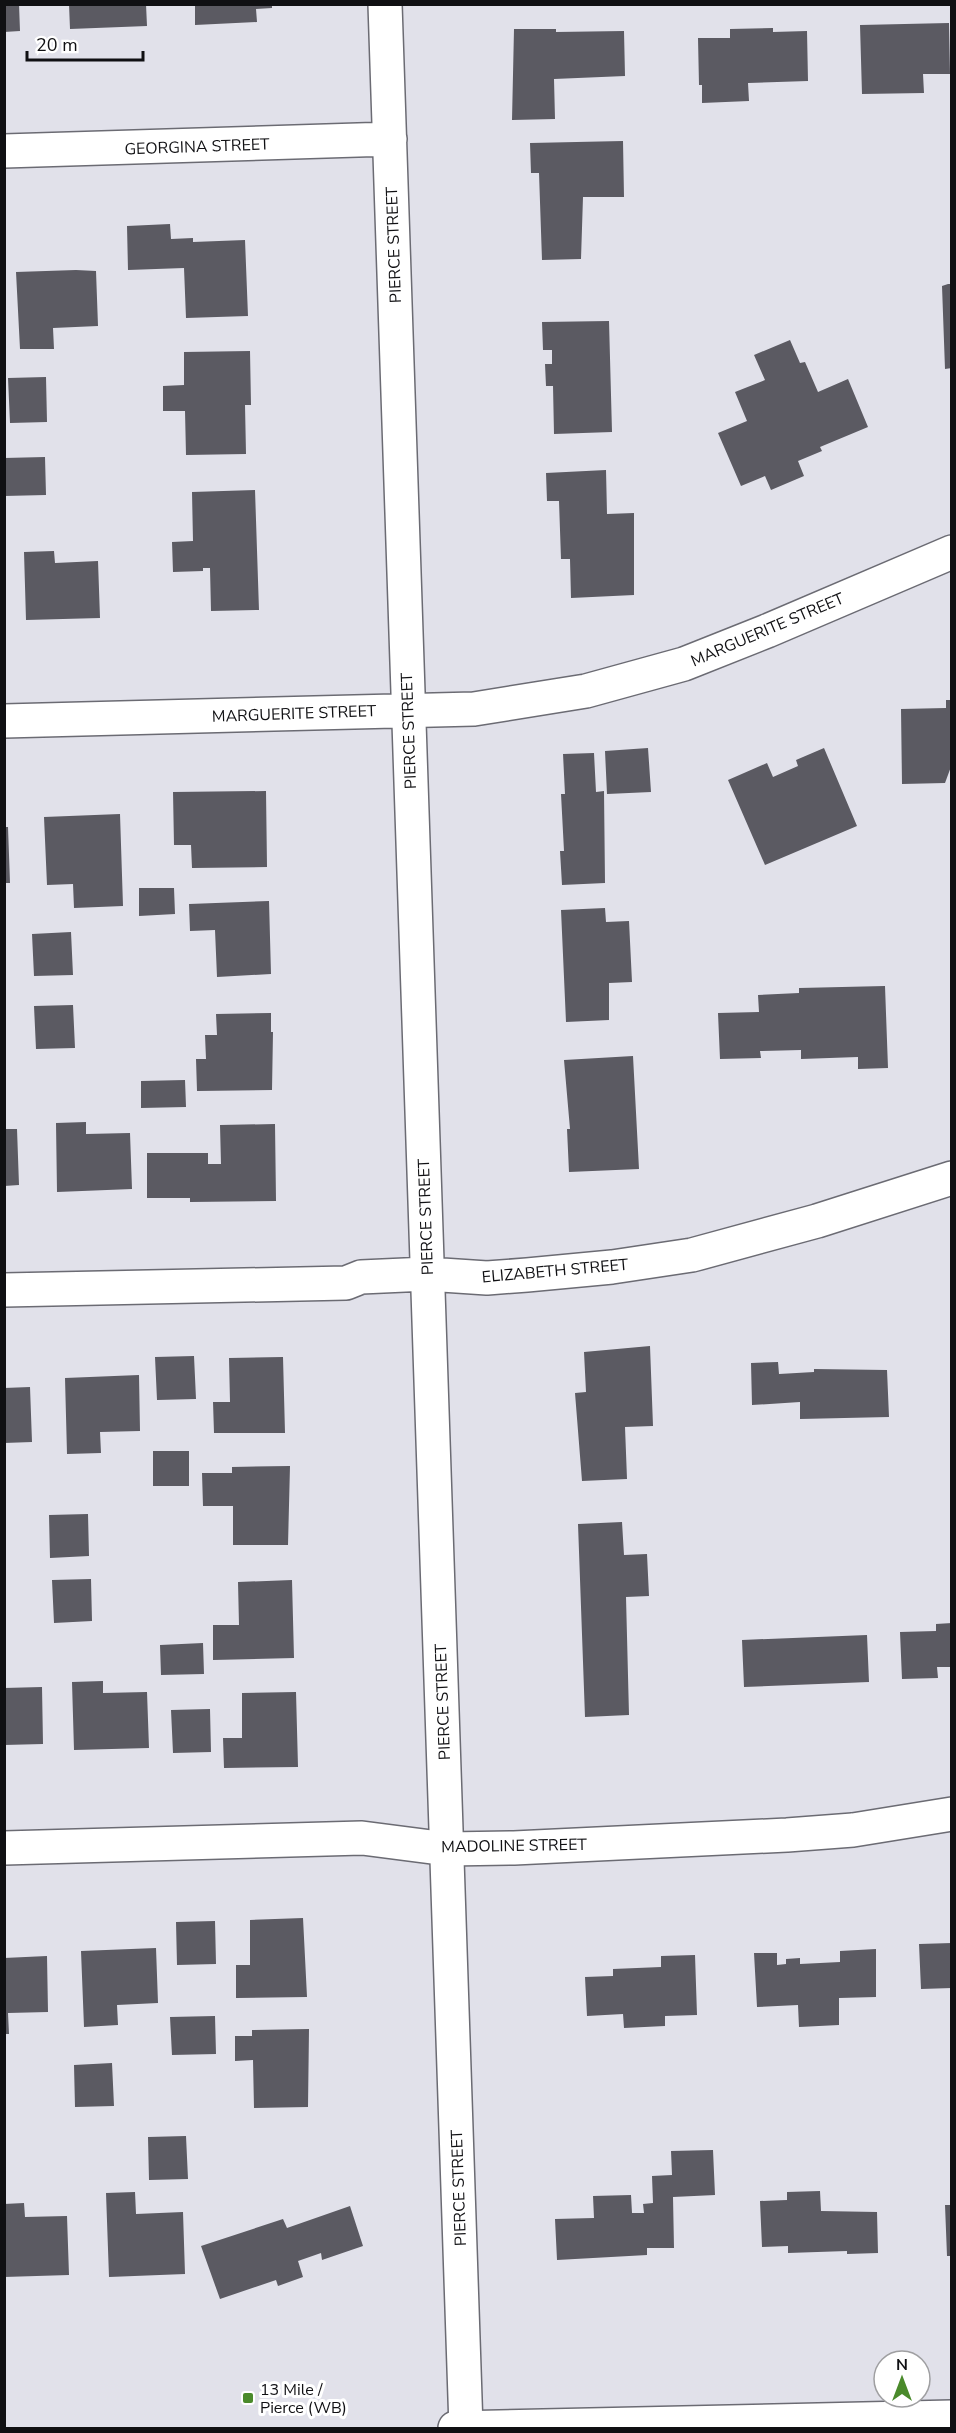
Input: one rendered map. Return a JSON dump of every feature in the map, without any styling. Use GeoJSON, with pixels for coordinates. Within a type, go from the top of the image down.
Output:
{"type":"FeatureCollection","features":[{"type":"Feature","properties":{"kind":"street","name":"PIERCE STREET"},"geometry":{"type":"LineString","coordinates":[[386,4],[407,710],[466,2428]]}},
{"type":"Feature","properties":{"kind":"street","name":"GEORGINA STREET"},"geometry":{"type":"LineString","coordinates":[[4,151],[390,139]]}},
{"type":"Feature","properties":{"kind":"street","name":"MARGUERITE STREET"},"geometry":{"type":"LineString","coordinates":[[4,721],[474,709],[586,691],[684,664],[767,632],[951,552]]}},
{"type":"Feature","properties":{"kind":"street","name":"ELIZABETH STREET"},"geometry":{"type":"LineString","coordinates":[[4,1290],[346,1283],[361,1277],[427,1274],[487,1278],[612,1267],[692,1255],[817,1221],[951,1178]]}},
{"type":"Feature","properties":{"kind":"street","name":"MADOLINE STREET"},"geometry":{"type":"LineString","coordinates":[[4,1848],[378,1838],[447,1849],[798,1834],[853,1830],[951,1814]]}},
{"type":"Feature","properties":{"kind":"street"},"geometry":{"type":"LineString","coordinates":[[455,2428],[951,2416]]}},
{"type":"Feature","properties":{"kind":"building"},"geometry":{"type":"Polygon","coordinates":[[[4,4],[19,4],[20,31],[4,32],[4,4]]]}},
{"type":"Feature","properties":{"kind":"building"},"geometry":{"type":"Polygon","coordinates":[[[69,4],[146,4],[147,26],[70,29],[69,4]]]}},
{"type":"Feature","properties":{"kind":"building"},"geometry":{"type":"Polygon","coordinates":[[[195,4],[272,4],[272,8],[256,9],[257,22],[195,25],[195,4]]]}},
{"type":"Feature","properties":{"kind":"building"},"geometry":{"type":"Polygon","coordinates":[[[949,23],[950,74],[923,74],[924,93],[862,94],[860,25],[949,23]]]}},
{"type":"Feature","properties":{"kind":"building"},"geometry":{"type":"Polygon","coordinates":[[[773,28],[773,32],[807,31],[808,81],[748,83],[749,101],[702,103],[702,85],[699,85],[698,38],[730,38],[730,29],[773,28]]]}},
{"type":"Feature","properties":{"kind":"building"},"geometry":{"type":"Polygon","coordinates":[[[514,29],[556,29],[556,32],[624,31],[625,76],[554,79],[555,119],[512,120],[514,29]]]}},
{"type":"Feature","properties":{"kind":"building"},"geometry":{"type":"Polygon","coordinates":[[[623,141],[624,197],[583,197],[581,259],[542,260],[539,173],[531,173],[530,143],[623,141]]]}},
{"type":"Feature","properties":{"kind":"building"},"geometry":{"type":"Polygon","coordinates":[[[170,224],[171,239],[193,238],[193,242],[245,240],[248,316],[186,318],[184,268],[128,270],[127,226],[170,224]]]}},
{"type":"Feature","properties":{"kind":"building"},"geometry":{"type":"Polygon","coordinates":[[[96,271],[98,326],[53,328],[54,349],[20,349],[16,272],[96,271]]]}},
{"type":"Feature","properties":{"kind":"building"},"geometry":{"type":"Polygon","coordinates":[[[952,284],[952,368],[945,369],[942,286],[952,284]]]}},
{"type":"Feature","properties":{"kind":"building"},"geometry":{"type":"Polygon","coordinates":[[[609,321],[612,432],[554,434],[553,386],[546,386],[545,364],[552,364],[552,350],[543,350],[542,322],[609,321]]]}},
{"type":"Feature","properties":{"kind":"building"},"geometry":{"type":"Polygon","coordinates":[[[790,340],[800,363],[805,362],[818,392],[848,379],[868,427],[820,447],[822,451],[798,461],[804,476],[771,490],[765,476],[741,486],[718,433],[747,421],[735,392],[765,380],[754,355],[790,340]]]}},
{"type":"Feature","properties":{"kind":"building"},"geometry":{"type":"Polygon","coordinates":[[[250,351],[251,405],[245,405],[246,454],[186,455],[185,411],[163,411],[163,386],[184,385],[184,352],[250,351]]]}},
{"type":"Feature","properties":{"kind":"building"},"geometry":{"type":"Polygon","coordinates":[[[46,377],[47,422],[10,423],[8,378],[46,377]]]}},
{"type":"Feature","properties":{"kind":"building"},"geometry":{"type":"Polygon","coordinates":[[[45,457],[46,495],[4,496],[4,458],[45,457]]]}},
{"type":"Feature","properties":{"kind":"building"},"geometry":{"type":"Polygon","coordinates":[[[606,470],[607,514],[634,513],[634,595],[571,598],[570,559],[561,559],[559,501],[547,501],[546,473],[606,470]]]}},
{"type":"Feature","properties":{"kind":"building"},"geometry":{"type":"Polygon","coordinates":[[[255,490],[259,610],[211,611],[210,568],[203,568],[203,571],[173,572],[172,542],[193,541],[192,492],[255,490]]]}},
{"type":"Feature","properties":{"kind":"building"},"geometry":{"type":"Polygon","coordinates":[[[54,551],[55,563],[98,561],[100,618],[26,620],[24,552],[54,551]]]}},
{"type":"Feature","properties":{"kind":"building"},"geometry":{"type":"Polygon","coordinates":[[[946,700],[952,700],[952,764],[945,783],[902,784],[901,709],[946,708],[946,700]]]}},
{"type":"Feature","properties":{"kind":"building"},"geometry":{"type":"Polygon","coordinates":[[[648,748],[651,792],[607,794],[605,751],[648,748]]]}},
{"type":"Feature","properties":{"kind":"building"},"geometry":{"type":"Polygon","coordinates":[[[824,748],[857,826],[765,865],[728,780],[767,763],[773,777],[798,766],[796,760],[824,748]]]}},
{"type":"Feature","properties":{"kind":"building"},"geometry":{"type":"Polygon","coordinates":[[[594,753],[596,792],[604,791],[605,883],[562,885],[560,851],[564,851],[561,794],[565,794],[563,754],[594,753]]]}},
{"type":"Feature","properties":{"kind":"building"},"geometry":{"type":"Polygon","coordinates":[[[266,791],[267,867],[192,868],[191,845],[174,845],[173,792],[266,791]]]}},
{"type":"Feature","properties":{"kind":"building"},"geometry":{"type":"Polygon","coordinates":[[[120,814],[123,906],[74,908],[73,884],[47,885],[44,817],[120,814]]]}},
{"type":"Feature","properties":{"kind":"building"},"geometry":{"type":"Polygon","coordinates":[[[4,827],[8,827],[10,883],[4,883],[4,827]]]}},
{"type":"Feature","properties":{"kind":"building"},"geometry":{"type":"Polygon","coordinates":[[[139,888],[174,888],[175,914],[139,916],[139,888]]]}},
{"type":"Feature","properties":{"kind":"building"},"geometry":{"type":"Polygon","coordinates":[[[269,901],[271,974],[217,977],[215,930],[190,931],[189,904],[269,901]]]}},
{"type":"Feature","properties":{"kind":"building"},"geometry":{"type":"Polygon","coordinates":[[[605,908],[606,922],[629,921],[632,982],[609,983],[609,1020],[566,1022],[561,910],[605,908]]]}},
{"type":"Feature","properties":{"kind":"building"},"geometry":{"type":"Polygon","coordinates":[[[71,932],[73,975],[34,976],[32,934],[71,932]]]}},
{"type":"Feature","properties":{"kind":"building"},"geometry":{"type":"Polygon","coordinates":[[[885,986],[888,1068],[858,1069],[858,1057],[801,1059],[801,1050],[760,1051],[761,1058],[720,1059],[718,1013],[759,1012],[758,995],[799,993],[799,988],[885,986]]]}},
{"type":"Feature","properties":{"kind":"building"},"geometry":{"type":"Polygon","coordinates":[[[73,1005],[75,1048],[36,1049],[34,1006],[73,1005]]]}},
{"type":"Feature","properties":{"kind":"building"},"geometry":{"type":"Polygon","coordinates":[[[271,1013],[272,1090],[197,1091],[196,1059],[206,1059],[205,1035],[217,1035],[216,1014],[271,1013]]]}},
{"type":"Feature","properties":{"kind":"building"},"geometry":{"type":"Polygon","coordinates":[[[633,1056],[639,1169],[569,1172],[567,1129],[570,1129],[564,1060],[633,1056]]]}},
{"type":"Feature","properties":{"kind":"building"},"geometry":{"type":"Polygon","coordinates":[[[185,1080],[186,1107],[141,1108],[141,1081],[185,1080]]]}},
{"type":"Feature","properties":{"kind":"building"},"geometry":{"type":"Polygon","coordinates":[[[86,1122],[86,1134],[130,1133],[132,1189],[57,1192],[56,1123],[86,1122]]]}},
{"type":"Feature","properties":{"kind":"building"},"geometry":{"type":"Polygon","coordinates":[[[275,1124],[276,1201],[190,1202],[190,1198],[147,1198],[147,1153],[208,1153],[208,1164],[221,1164],[220,1125],[275,1124]]]}},
{"type":"Feature","properties":{"kind":"building"},"geometry":{"type":"Polygon","coordinates":[[[4,1129],[17,1129],[19,1185],[4,1186],[4,1129]]]}},
{"type":"Feature","properties":{"kind":"building"},"geometry":{"type":"Polygon","coordinates":[[[650,1346],[653,1426],[625,1427],[627,1479],[582,1481],[575,1393],[586,1392],[584,1352],[650,1346]]]}},
{"type":"Feature","properties":{"kind":"building"},"geometry":{"type":"Polygon","coordinates":[[[194,1356],[196,1399],[157,1400],[155,1357],[194,1356]]]}},
{"type":"Feature","properties":{"kind":"building"},"geometry":{"type":"Polygon","coordinates":[[[283,1357],[285,1433],[214,1433],[213,1402],[230,1402],[229,1358],[283,1357]]]}},
{"type":"Feature","properties":{"kind":"building"},"geometry":{"type":"Polygon","coordinates":[[[778,1362],[779,1374],[814,1372],[814,1369],[887,1370],[889,1417],[800,1419],[800,1402],[752,1405],[751,1363],[778,1362]]]}},
{"type":"Feature","properties":{"kind":"building"},"geometry":{"type":"Polygon","coordinates":[[[139,1375],[140,1431],[100,1432],[101,1453],[67,1454],[65,1378],[139,1375]]]}},
{"type":"Feature","properties":{"kind":"building"},"geometry":{"type":"Polygon","coordinates":[[[30,1387],[32,1442],[4,1443],[4,1388],[30,1387]]]}},
{"type":"Feature","properties":{"kind":"building"},"geometry":{"type":"Polygon","coordinates":[[[153,1451],[189,1451],[189,1486],[153,1486],[153,1451]]]}},
{"type":"Feature","properties":{"kind":"building"},"geometry":{"type":"Polygon","coordinates":[[[290,1466],[288,1545],[233,1545],[233,1506],[203,1506],[202,1473],[232,1473],[232,1467],[290,1466]]]}},
{"type":"Feature","properties":{"kind":"building"},"geometry":{"type":"Polygon","coordinates":[[[88,1514],[89,1556],[50,1558],[49,1515],[88,1514]]]}},
{"type":"Feature","properties":{"kind":"building"},"geometry":{"type":"Polygon","coordinates":[[[622,1522],[624,1555],[647,1554],[649,1596],[626,1597],[629,1715],[585,1717],[578,1524],[622,1522]]]}},
{"type":"Feature","properties":{"kind":"building"},"geometry":{"type":"Polygon","coordinates":[[[91,1579],[92,1621],[54,1623],[52,1580],[91,1579]]]}},
{"type":"Feature","properties":{"kind":"building"},"geometry":{"type":"Polygon","coordinates":[[[292,1580],[294,1658],[213,1660],[213,1625],[239,1625],[238,1582],[292,1580]]]}},
{"type":"Feature","properties":{"kind":"building"},"geometry":{"type":"Polygon","coordinates":[[[952,1623],[952,1667],[937,1667],[938,1678],[902,1679],[900,1632],[936,1631],[936,1624],[952,1623]]]}},
{"type":"Feature","properties":{"kind":"building"},"geometry":{"type":"Polygon","coordinates":[[[867,1635],[869,1682],[744,1687],[742,1640],[867,1635]]]}},
{"type":"Feature","properties":{"kind":"building"},"geometry":{"type":"Polygon","coordinates":[[[203,1643],[204,1674],[161,1675],[160,1645],[203,1643]]]}},
{"type":"Feature","properties":{"kind":"building"},"geometry":{"type":"Polygon","coordinates":[[[103,1681],[103,1693],[147,1692],[149,1748],[74,1750],[72,1682],[103,1681]]]}},
{"type":"Feature","properties":{"kind":"building"},"geometry":{"type":"Polygon","coordinates":[[[42,1687],[43,1744],[4,1745],[4,1688],[42,1687]]]}},
{"type":"Feature","properties":{"kind":"building"},"geometry":{"type":"Polygon","coordinates":[[[296,1692],[298,1767],[224,1768],[223,1738],[242,1738],[242,1693],[296,1692]]]}},
{"type":"Feature","properties":{"kind":"building"},"geometry":{"type":"Polygon","coordinates":[[[210,1709],[211,1752],[173,1753],[171,1710],[210,1709]]]}},
{"type":"Feature","properties":{"kind":"building"},"geometry":{"type":"Polygon","coordinates":[[[303,1918],[307,1997],[236,1998],[236,1965],[250,1965],[250,1920],[303,1918]]]}},
{"type":"Feature","properties":{"kind":"building"},"geometry":{"type":"Polygon","coordinates":[[[215,1921],[216,1964],[177,1965],[176,1922],[215,1921]]]}},
{"type":"Feature","properties":{"kind":"building"},"geometry":{"type":"Polygon","coordinates":[[[952,1943],[952,1988],[921,1989],[919,1944],[952,1943]]]}},
{"type":"Feature","properties":{"kind":"building"},"geometry":{"type":"Polygon","coordinates":[[[156,1948],[158,2003],[117,2005],[118,2025],[84,2027],[81,1951],[156,1948]]]}},
{"type":"Feature","properties":{"kind":"building"},"geometry":{"type":"Polygon","coordinates":[[[876,1949],[876,1997],[839,1998],[839,2025],[799,2027],[798,2005],[757,2007],[754,1953],[777,1953],[777,1965],[786,1964],[786,1959],[800,1958],[800,1964],[840,1962],[840,1951],[876,1949]]]}},
{"type":"Feature","properties":{"kind":"building"},"geometry":{"type":"Polygon","coordinates":[[[695,1955],[697,2015],[665,2016],[665,2026],[624,2028],[623,2014],[587,2016],[585,1977],[613,1976],[613,1969],[661,1967],[661,1956],[695,1955]]]}},
{"type":"Feature","properties":{"kind":"building"},"geometry":{"type":"Polygon","coordinates":[[[47,1956],[48,2012],[8,2013],[9,2034],[4,2034],[4,1958],[47,1956]]]}},
{"type":"Feature","properties":{"kind":"building"},"geometry":{"type":"Polygon","coordinates":[[[215,2016],[216,2054],[172,2055],[170,2017],[215,2016]]]}},
{"type":"Feature","properties":{"kind":"building"},"geometry":{"type":"Polygon","coordinates":[[[309,2029],[308,2107],[254,2108],[253,2060],[235,2061],[235,2036],[252,2036],[252,2030],[309,2029]]]}},
{"type":"Feature","properties":{"kind":"building"},"geometry":{"type":"Polygon","coordinates":[[[112,2063],[114,2106],[75,2107],[74,2065],[112,2063]]]}},
{"type":"Feature","properties":{"kind":"building"},"geometry":{"type":"Polygon","coordinates":[[[186,2136],[188,2179],[149,2180],[148,2137],[186,2136]]]}},
{"type":"Feature","properties":{"kind":"building"},"geometry":{"type":"Polygon","coordinates":[[[713,2150],[715,2195],[673,2197],[674,2248],[647,2248],[647,2255],[557,2260],[555,2219],[594,2218],[593,2196],[631,2195],[632,2213],[644,2213],[643,2204],[653,2203],[652,2176],[672,2175],[671,2151],[713,2150]]]}},
{"type":"Feature","properties":{"kind":"building"},"geometry":{"type":"Polygon","coordinates":[[[820,2191],[821,2211],[877,2212],[878,2253],[847,2254],[847,2251],[788,2253],[788,2246],[762,2247],[760,2201],[787,2200],[787,2192],[820,2191]]]}},
{"type":"Feature","properties":{"kind":"building"},"geometry":{"type":"Polygon","coordinates":[[[135,2192],[136,2214],[183,2212],[185,2274],[109,2277],[106,2193],[135,2192]]]}},
{"type":"Feature","properties":{"kind":"building"},"geometry":{"type":"Polygon","coordinates":[[[24,2203],[25,2217],[67,2216],[69,2275],[4,2277],[4,2204],[24,2203]]]}},
{"type":"Feature","properties":{"kind":"building"},"geometry":{"type":"Polygon","coordinates":[[[945,2205],[952,2205],[952,2256],[947,2256],[945,2205]]]}},
{"type":"Feature","properties":{"kind":"building"},"geometry":{"type":"Polygon","coordinates":[[[350,2206],[363,2246],[322,2260],[321,2253],[298,2261],[303,2277],[278,2286],[276,2280],[220,2299],[201,2246],[283,2219],[287,2228],[350,2206]]]}},
{"type":"Feature","properties":{"kind":"place","name":"13 Mile / Pierce (WB)"},"geometry":{"type":"Point","coordinates":[248,2398]}}]}
